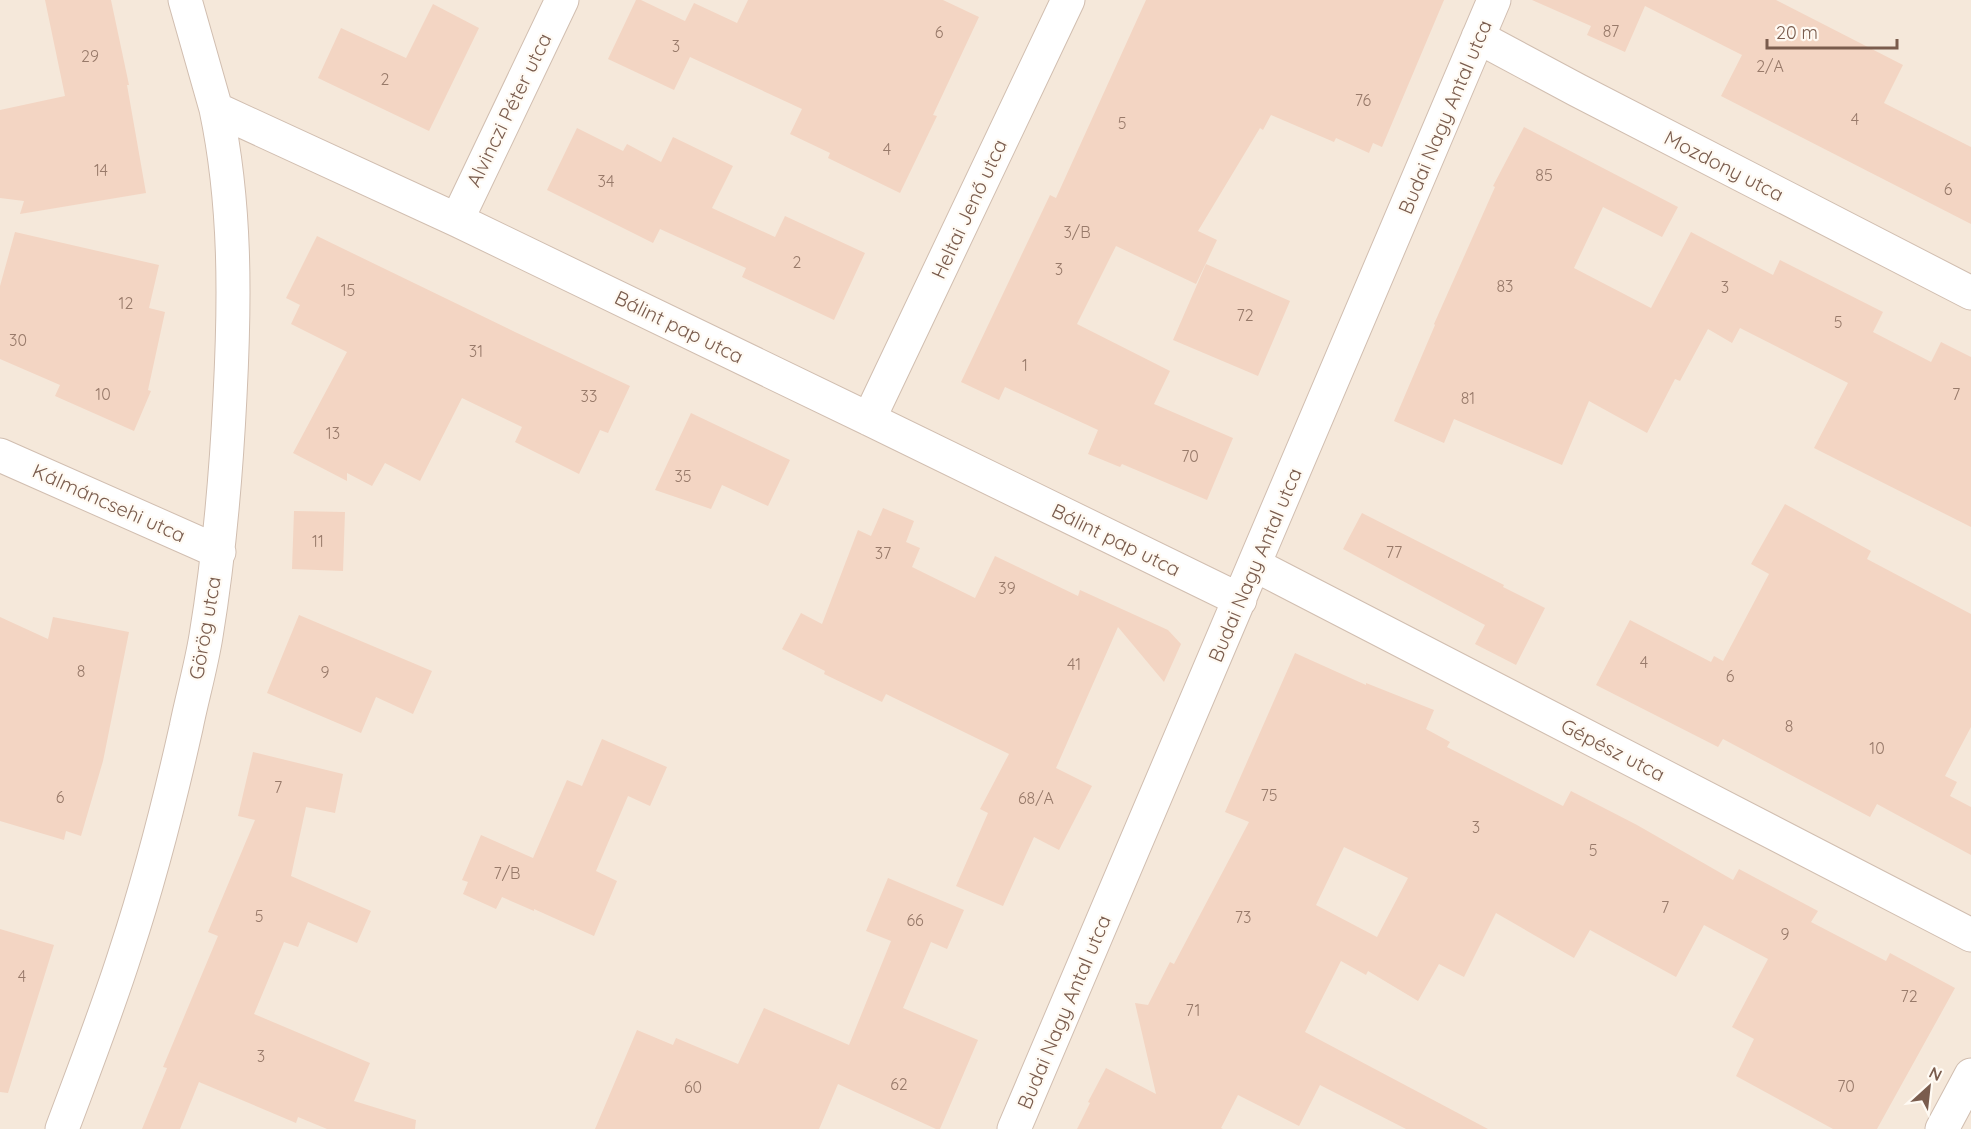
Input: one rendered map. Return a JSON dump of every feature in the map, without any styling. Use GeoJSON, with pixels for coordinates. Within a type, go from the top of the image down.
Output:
{"type":"FeatureCollection","features":[{"type":"Feature","properties":{"kind":"street"},"geometry":{"type":"LineString","coordinates":[[185,0],[216,109]]}},
{"type":"Feature","properties":{"kind":"street","name":"Alvinczi Péter utca"},"geometry":{"type":"LineString","coordinates":[[457,220],[562,0]]}},
{"type":"Feature","properties":{"kind":"street","name":"Heltai Jenő utca"},"geometry":{"type":"LineString","coordinates":[[869,419],[1068,0]]}},
{"type":"Feature","properties":{"kind":"street","name":"Budai Nagy Antal utca"},"geometry":{"type":"LineString","coordinates":[[1014,1129],[1494,0]]}},
{"type":"Feature","properties":{"kind":"street","name":"Mozdony utca"},"geometry":{"type":"LineString","coordinates":[[1478,37],[1576,90],[1971,293]]}},
{"type":"Feature","properties":{"kind":"street","name":"Bálint pap utca"},"geometry":{"type":"LineString","coordinates":[[216,109],[457,220],[1240,600]]}},
{"type":"Feature","properties":{"kind":"street","name":"Görög utca"},"geometry":{"type":"LineString","coordinates":[[62,1129],[126,951],[166,814],[206,639],[219,552],[226,474],[234,297],[230,204],[225,155],[216,109]]}},
{"type":"Feature","properties":{"kind":"street","name":"Kálmáncsehi utca"},"geometry":{"type":"LineString","coordinates":[[0,455],[219,552]]}},
{"type":"Feature","properties":{"kind":"street","name":"Gépész utca"},"geometry":{"type":"LineString","coordinates":[[1255,565],[1971,935]]}},
{"type":"Feature","properties":{"kind":"street"},"geometry":{"type":"LineString","coordinates":[[1942,1129],[1971,1075]]}},
{"type":"Feature","properties":{"kind":"shaded area"},"geometry":{"type":"Polygon","coordinates":[[[0,0],[1971,0],[1971,1129],[0,1129],[0,0]]]}},
{"type":"Feature","properties":{"kind":"building"},"geometry":{"type":"Polygon","coordinates":[[[45,0],[111,0],[129,85],[127,85],[146,193],[20,214],[24,201],[0,198],[0,110],[65,96],[45,0]]]}},
{"type":"Feature","properties":{"kind":"building"},"geometry":{"type":"Polygon","coordinates":[[[636,0],[641,0],[685,21],[694,3],[737,23],[748,0],[943,0],[979,17],[933,115],[937,116],[900,193],[828,158],[830,153],[790,134],[802,109],[690,57],[674,90],[608,59],[636,0]]]}},
{"type":"Feature","properties":{"kind":"building"},"geometry":{"type":"Polygon","coordinates":[[[1146,0],[1444,0],[1382,147],[1373,143],[1369,153],[1336,138],[1334,142],[1271,115],[1263,130],[1260,128],[1198,231],[1217,240],[1196,284],[1116,246],[1077,324],[1170,371],[1154,404],[1233,438],[1207,500],[1122,464],[1120,467],[1088,454],[1098,430],[1005,387],[999,400],[961,382],[1050,195],[1056,198],[1146,0]]]}},
{"type":"Feature","properties":{"kind":"building"},"geometry":{"type":"Polygon","coordinates":[[[1532,0],[1776,0],[1903,65],[1884,103],[1971,147],[1971,224],[1721,96],[1742,55],[1645,6],[1625,52],[1587,35],[1591,26],[1532,0]]]}},
{"type":"Feature","properties":{"kind":"building"},"geometry":{"type":"Polygon","coordinates":[[[433,4],[479,28],[429,131],[318,78],[341,28],[406,58],[433,4]]]}},
{"type":"Feature","properties":{"kind":"building"},"geometry":{"type":"Polygon","coordinates":[[[1524,127],[1678,207],[1662,237],[1603,207],[1574,268],[1651,308],[1691,232],[1773,275],[1780,260],[1883,312],[1873,332],[1931,362],[1941,342],[1971,357],[1971,527],[1814,448],[1848,383],[1740,328],[1732,343],[1708,329],[1680,381],[1675,379],[1647,433],[1589,401],[1562,465],[1454,419],[1444,443],[1394,421],[1495,187],[1493,186],[1524,127]]]}},
{"type":"Feature","properties":{"kind":"building"},"geometry":{"type":"Polygon","coordinates":[[[577,128],[623,151],[627,144],[661,162],[673,137],[733,166],[712,208],[775,237],[785,216],[865,253],[834,320],[742,277],[746,268],[660,229],[653,243],[547,190],[577,128]]]}},
{"type":"Feature","properties":{"kind":"building"},"geometry":{"type":"Polygon","coordinates":[[[15,232],[159,265],[149,308],[165,312],[148,390],[151,391],[134,431],[55,396],[60,385],[0,359],[0,286],[15,232]]]}},
{"type":"Feature","properties":{"kind":"building"},"geometry":{"type":"Polygon","coordinates":[[[317,236],[630,386],[608,433],[600,430],[579,474],[515,442],[522,427],[462,398],[420,481],[385,463],[372,486],[347,473],[347,481],[293,453],[347,352],[291,324],[300,305],[286,298],[317,236]]]}},
{"type":"Feature","properties":{"kind":"building"},"geometry":{"type":"Polygon","coordinates":[[[1206,264],[1290,301],[1258,376],[1173,340],[1206,264]]]}},
{"type":"Feature","properties":{"kind":"building"},"geometry":{"type":"Polygon","coordinates":[[[691,413],[790,460],[768,506],[722,485],[711,509],[655,490],[691,413]]]}},
{"type":"Feature","properties":{"kind":"building"},"geometry":{"type":"Polygon","coordinates":[[[1785,504],[1871,551],[1867,559],[1971,614],[1971,727],[1945,776],[1957,782],[1950,796],[1971,807],[1971,855],[1877,804],[1870,817],[1723,739],[1718,747],[1596,685],[1630,620],[1711,662],[1714,656],[1723,661],[1769,574],[1751,564],[1785,504]]]}},
{"type":"Feature","properties":{"kind":"building"},"geometry":{"type":"Polygon","coordinates":[[[883,508],[914,521],[906,542],[920,548],[912,567],[975,598],[995,556],[1078,596],[1080,590],[1168,630],[1181,644],[1164,682],[1118,627],[1056,768],[1092,786],[1059,850],[1034,837],[1003,906],[956,886],[988,813],[980,809],[1009,754],[886,694],[882,702],[824,674],[825,671],[782,649],[801,613],[822,624],[858,530],[871,536],[883,508]]]}},
{"type":"Feature","properties":{"kind":"building"},"geometry":{"type":"Polygon","coordinates":[[[294,511],[345,512],[343,571],[292,569],[294,511]]]}},
{"type":"Feature","properties":{"kind":"building"},"geometry":{"type":"Polygon","coordinates":[[[1362,513],[1545,608],[1516,665],[1475,644],[1485,625],[1343,549],[1362,513]]]}},
{"type":"Feature","properties":{"kind":"building"},"geometry":{"type":"Polygon","coordinates":[[[299,615],[432,671],[413,714],[376,697],[361,733],[267,693],[299,615]]]}},
{"type":"Feature","properties":{"kind":"building"},"geometry":{"type":"Polygon","coordinates":[[[0,617],[48,639],[53,617],[129,632],[103,761],[81,836],[66,831],[64,840],[0,821],[0,617]]]}},
{"type":"Feature","properties":{"kind":"building"},"geometry":{"type":"Polygon","coordinates":[[[1295,653],[1366,685],[1366,683],[1434,710],[1426,729],[1450,742],[1447,747],[1563,806],[1571,791],[1637,825],[1733,880],[1739,869],[1818,911],[1811,922],[1886,961],[1890,953],[1955,988],[1877,1129],[1833,1129],[1736,1076],[1754,1039],[1732,1027],[1768,959],[1704,925],[1676,977],[1590,930],[1574,958],[1496,913],[1464,977],[1439,964],[1418,1001],[1368,971],[1366,975],[1341,961],[1305,1032],[1488,1129],[1406,1129],[1320,1085],[1299,1126],[1238,1095],[1221,1128],[1223,1129],[1077,1129],[1106,1068],[1156,1094],[1135,1003],[1148,1005],[1170,962],[1174,964],[1249,822],[1225,812],[1295,653]],[[1344,847],[1316,905],[1377,937],[1408,878],[1344,847]]]}},
{"type":"Feature","properties":{"kind":"building"},"geometry":{"type":"Polygon","coordinates":[[[602,739],[667,767],[650,806],[628,796],[596,871],[617,881],[594,936],[502,897],[496,909],[463,894],[468,882],[462,880],[481,835],[533,858],[567,780],[582,786],[602,739]]]}},
{"type":"Feature","properties":{"kind":"building"},"geometry":{"type":"Polygon","coordinates":[[[253,752],[343,774],[335,813],[306,807],[291,876],[371,911],[357,943],[308,922],[298,947],[284,942],[254,1014],[370,1063],[354,1101],[416,1120],[415,1129],[327,1129],[298,1117],[296,1123],[199,1082],[180,1129],[142,1129],[167,1068],[163,1067],[218,936],[208,932],[255,820],[238,816],[253,752]]]}},
{"type":"Feature","properties":{"kind":"building"},"geometry":{"type":"Polygon","coordinates":[[[888,878],[964,910],[947,949],[931,942],[903,1008],[978,1040],[940,1129],[838,1084],[819,1129],[595,1129],[637,1030],[673,1045],[676,1038],[738,1064],[764,1008],[849,1045],[891,941],[866,931],[888,878]]]}},
{"type":"Feature","properties":{"kind":"building"},"geometry":{"type":"Polygon","coordinates":[[[0,929],[54,945],[8,1093],[0,1092],[0,929]]]}}]}
